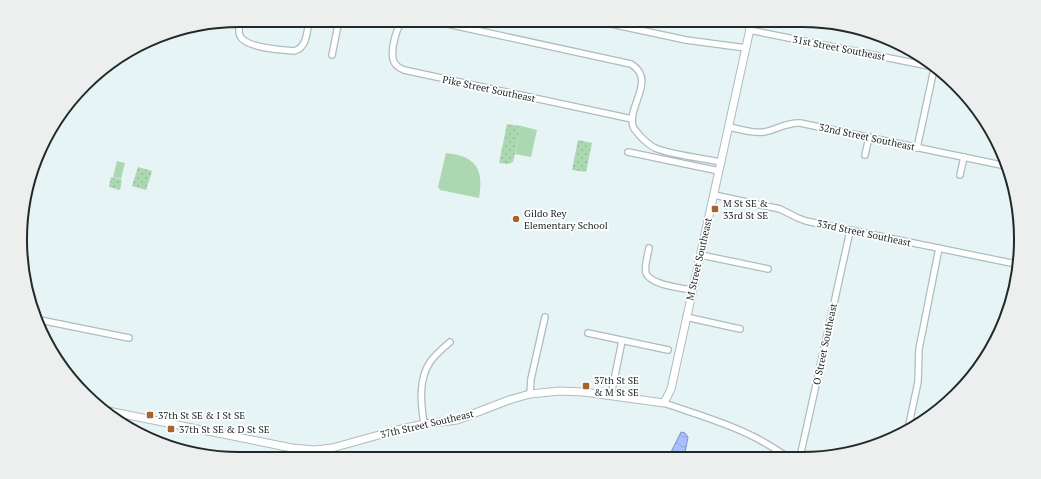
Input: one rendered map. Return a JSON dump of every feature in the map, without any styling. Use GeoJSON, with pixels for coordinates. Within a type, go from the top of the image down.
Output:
{"type":"FeatureCollection","features":[{"type":"Feature","properties":{"kind":"street"},"geometry":{"type":"LineString","coordinates":[[240,27],[239,35],[245,42],[252,45],[294,52],[301,48],[308,27]]}},
{"type":"Feature","properties":{"kind":"street"},"geometry":{"type":"LineString","coordinates":[[332,55],[338,27]]}},
{"type":"Feature","properties":{"kind":"street","name":"Pike Street Southeast"},"geometry":{"type":"LineString","coordinates":[[399,27],[396,33],[393,54],[394,62],[401,69],[632,119]]}},
{"type":"Feature","properties":{"kind":"street"},"geometry":{"type":"LineString","coordinates":[[461,27],[631,64],[640,74],[642,83],[632,119],[633,128],[653,147],[664,151],[721,162]]}},
{"type":"Feature","properties":{"kind":"street"},"geometry":{"type":"LineString","coordinates":[[625,27],[686,40],[746,48]]}},
{"type":"Feature","properties":{"kind":"street","name":"M Street Southeast"},"geometry":{"type":"LineString","coordinates":[[664,403],[671,389],[750,27]]}},
{"type":"Feature","properties":{"kind":"street","name":"31st Street Southeast"},"geometry":{"type":"LineString","coordinates":[[749,30],[922,65]]}},
{"type":"Feature","properties":{"kind":"street"},"geometry":{"type":"LineString","coordinates":[[917,148],[933,73]]}},
{"type":"Feature","properties":{"kind":"street","name":"32nd Street Southeast"},"geometry":{"type":"LineString","coordinates":[[729,127],[763,132],[787,124],[800,122],[1001,165]]}},
{"type":"Feature","properties":{"kind":"street"},"geometry":{"type":"LineString","coordinates":[[865,155],[869,137]]}},
{"type":"Feature","properties":{"kind":"street"},"geometry":{"type":"LineString","coordinates":[[628,152],[719,171]]}},
{"type":"Feature","properties":{"kind":"street"},"geometry":{"type":"LineString","coordinates":[[960,175],[964,157]]}},
{"type":"Feature","properties":{"kind":"street","name":"33rd Street Southeast"},"geometry":{"type":"LineString","coordinates":[[714,195],[780,209],[798,218],[850,231],[1013,263]]}},
{"type":"Feature","properties":{"kind":"street","name":"O Street Southeast"},"geometry":{"type":"LineString","coordinates":[[801,452],[850,231]]}},
{"type":"Feature","properties":{"kind":"street"},"geometry":{"type":"LineString","coordinates":[[649,248],[646,268],[648,277],[655,282],[692,290]]}},
{"type":"Feature","properties":{"kind":"street"},"geometry":{"type":"LineString","coordinates":[[909,423],[918,382],[919,349],[939,248]]}},
{"type":"Feature","properties":{"kind":"street"},"geometry":{"type":"LineString","coordinates":[[701,255],[768,269]]}},
{"type":"Feature","properties":{"kind":"street"},"geometry":{"type":"LineString","coordinates":[[530,394],[531,380],[545,317]]}},
{"type":"Feature","properties":{"kind":"street"},"geometry":{"type":"LineString","coordinates":[[686,317],[740,329]]}},
{"type":"Feature","properties":{"kind":"street"},"geometry":{"type":"LineString","coordinates":[[43,321],[129,338]]}},
{"type":"Feature","properties":{"kind":"street"},"geometry":{"type":"LineString","coordinates":[[588,333],[668,350]]}},
{"type":"Feature","properties":{"kind":"street"},"geometry":{"type":"LineString","coordinates":[[611,395],[622,341]]}},
{"type":"Feature","properties":{"kind":"street"},"geometry":{"type":"LineString","coordinates":[[424,424],[422,392],[426,371],[435,356],[450,342]]}},
{"type":"Feature","properties":{"kind":"street","name":"37th Street Southeast"},"geometry":{"type":"LineString","coordinates":[[116,412],[292,448],[315,450],[332,448],[373,436],[424,424],[457,420],[509,400],[530,394],[572,391],[664,403],[717,421],[749,434],[780,452]]}},
{"type":"Feature","properties":{"kind":"green space"},"geometry":{"type":"Polygon","coordinates":[[[507,124],[521,126],[513,162],[508,164],[499,163],[507,124]]]}},
{"type":"Feature","properties":{"kind":"green space"},"geometry":{"type":"Polygon","coordinates":[[[521,126],[537,130],[531,157],[515,154],[521,126]]]}},
{"type":"Feature","properties":{"kind":"green space"},"geometry":{"type":"Polygon","coordinates":[[[578,140],[592,143],[586,172],[572,170],[578,140]]]}},
{"type":"Feature","properties":{"kind":"green space"},"geometry":{"type":"Polygon","coordinates":[[[446,153],[465,157],[476,166],[480,179],[479,198],[440,190],[438,187],[446,153]]]}},
{"type":"Feature","properties":{"kind":"green space"},"geometry":{"type":"Polygon","coordinates":[[[117,161],[125,163],[121,179],[113,177],[117,161]]]}},
{"type":"Feature","properties":{"kind":"green space"},"geometry":{"type":"Polygon","coordinates":[[[138,167],[152,171],[146,190],[132,186],[138,167]]]}},
{"type":"Feature","properties":{"kind":"green space"},"geometry":{"type":"Polygon","coordinates":[[[111,177],[122,180],[120,190],[109,187],[111,177]]]}},
{"type":"Feature","properties":{"kind":"water"},"geometry":{"type":"Polygon","coordinates":[[[681,432],[685,433],[688,437],[685,452],[671,452],[681,432]]]}},
{"type":"Feature","properties":{"kind":"place","name":"M St SE & 33rd St SE"},"geometry":{"type":"Point","coordinates":[715,209]}},
{"type":"Feature","properties":{"kind":"place","name":"Gildo Rey Elementary School"},"geometry":{"type":"Point","coordinates":[516,219]}},
{"type":"Feature","properties":{"kind":"place","name":"37th St SE & M St SE"},"geometry":{"type":"Point","coordinates":[586,386]}},
{"type":"Feature","properties":{"kind":"place","name":"37th St SE & I St SE"},"geometry":{"type":"Point","coordinates":[150,415]}},
{"type":"Feature","properties":{"kind":"place","name":"37th St SE & D St SE"},"geometry":{"type":"Point","coordinates":[171,429]}}]}
